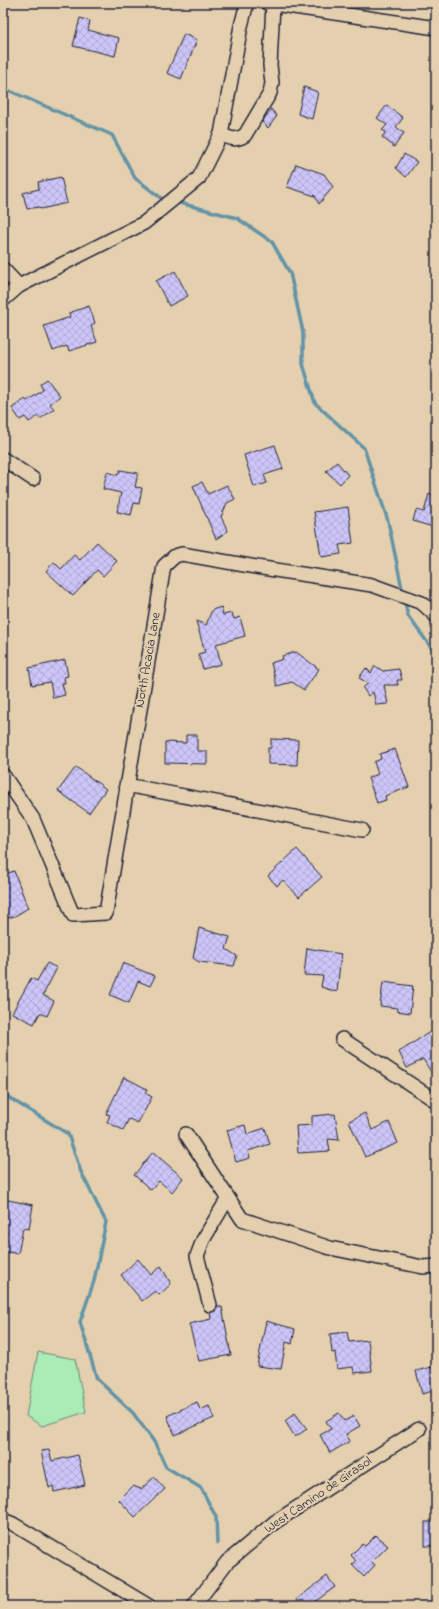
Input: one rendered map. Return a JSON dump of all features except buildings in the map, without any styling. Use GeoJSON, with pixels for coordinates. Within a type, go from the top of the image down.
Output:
{"type":"FeatureCollection","features":[{"type":"Feature","properties":{"kind":"street"},"geometry":{"type":"LineString","coordinates":[[3,300],[19,286],[144,223],[198,178],[221,134],[241,26],[248,3]]}},
{"type":"Feature","properties":{"kind":"street"},"geometry":{"type":"LineString","coordinates":[[221,134],[230,139],[239,139],[245,135],[270,93],[272,83],[270,65],[270,3],[436,28]]}},
{"type":"Feature","properties":{"kind":"street"},"geometry":{"type":"LineString","coordinates":[[3,269],[19,286]]}},
{"type":"Feature","properties":{"kind":"street"},"geometry":{"type":"LineString","coordinates":[[3,459],[33,479]]}},
{"type":"Feature","properties":{"kind":"street","name":"North Acacia Lane"},"geometry":{"type":"LineString","coordinates":[[3,775],[33,819],[73,915],[106,913],[126,785],[164,566],[175,556],[182,554],[372,585],[422,603],[436,616]]}},
{"type":"Feature","properties":{"kind":"street"},"geometry":{"type":"LineString","coordinates":[[126,785],[362,830]]}},
{"type":"Feature","properties":{"kind":"street"},"geometry":{"type":"LineString","coordinates":[[342,1039],[436,1101]]}},
{"type":"Feature","properties":{"kind":"street"},"geometry":{"type":"LineString","coordinates":[[186,1134],[242,1219],[330,1248],[423,1267],[436,1266]]}},
{"type":"Feature","properties":{"kind":"street"},"geometry":{"type":"LineString","coordinates":[[210,1306],[197,1256],[203,1240],[228,1198]]}},
{"type":"Feature","properties":{"kind":"street","name":"West Camino de Girasol"},"geometry":{"type":"LineString","coordinates":[[194,1606],[227,1562],[275,1522],[419,1429]]}},
{"type":"Feature","properties":{"kind":"street"},"geometry":{"type":"LineString","coordinates":[[3,1520],[13,1524],[149,1606]]}},
{"type":"Feature","properties":{"kind":"green space"},"geometry":{"type":"Polygon","coordinates":[[[38,1352],[75,1359],[86,1412],[42,1426],[26,1416],[38,1352]]]}},
{"type":"Feature","properties":{"kind":"waterway"},"geometry":{"type":"LineString","coordinates":[[3,88],[112,135],[135,178],[161,198],[168,200]]}},
{"type":"Feature","properties":{"kind":"waterway"},"geometry":{"type":"LineString","coordinates":[[176,202],[237,218],[272,242],[290,273],[303,332],[303,364],[315,403],[364,448],[388,521],[403,593]]}},
{"type":"Feature","properties":{"kind":"waterway"},"geometry":{"type":"LineString","coordinates":[[404,599],[408,616],[436,654]]}},
{"type":"Feature","properties":{"kind":"waterway"},"geometry":{"type":"LineString","coordinates":[[3,1094],[68,1134],[81,1172],[106,1222],[94,1281],[80,1322],[97,1379],[133,1413],[155,1443],[166,1467],[201,1488],[216,1517],[217,1543]]}}]}
